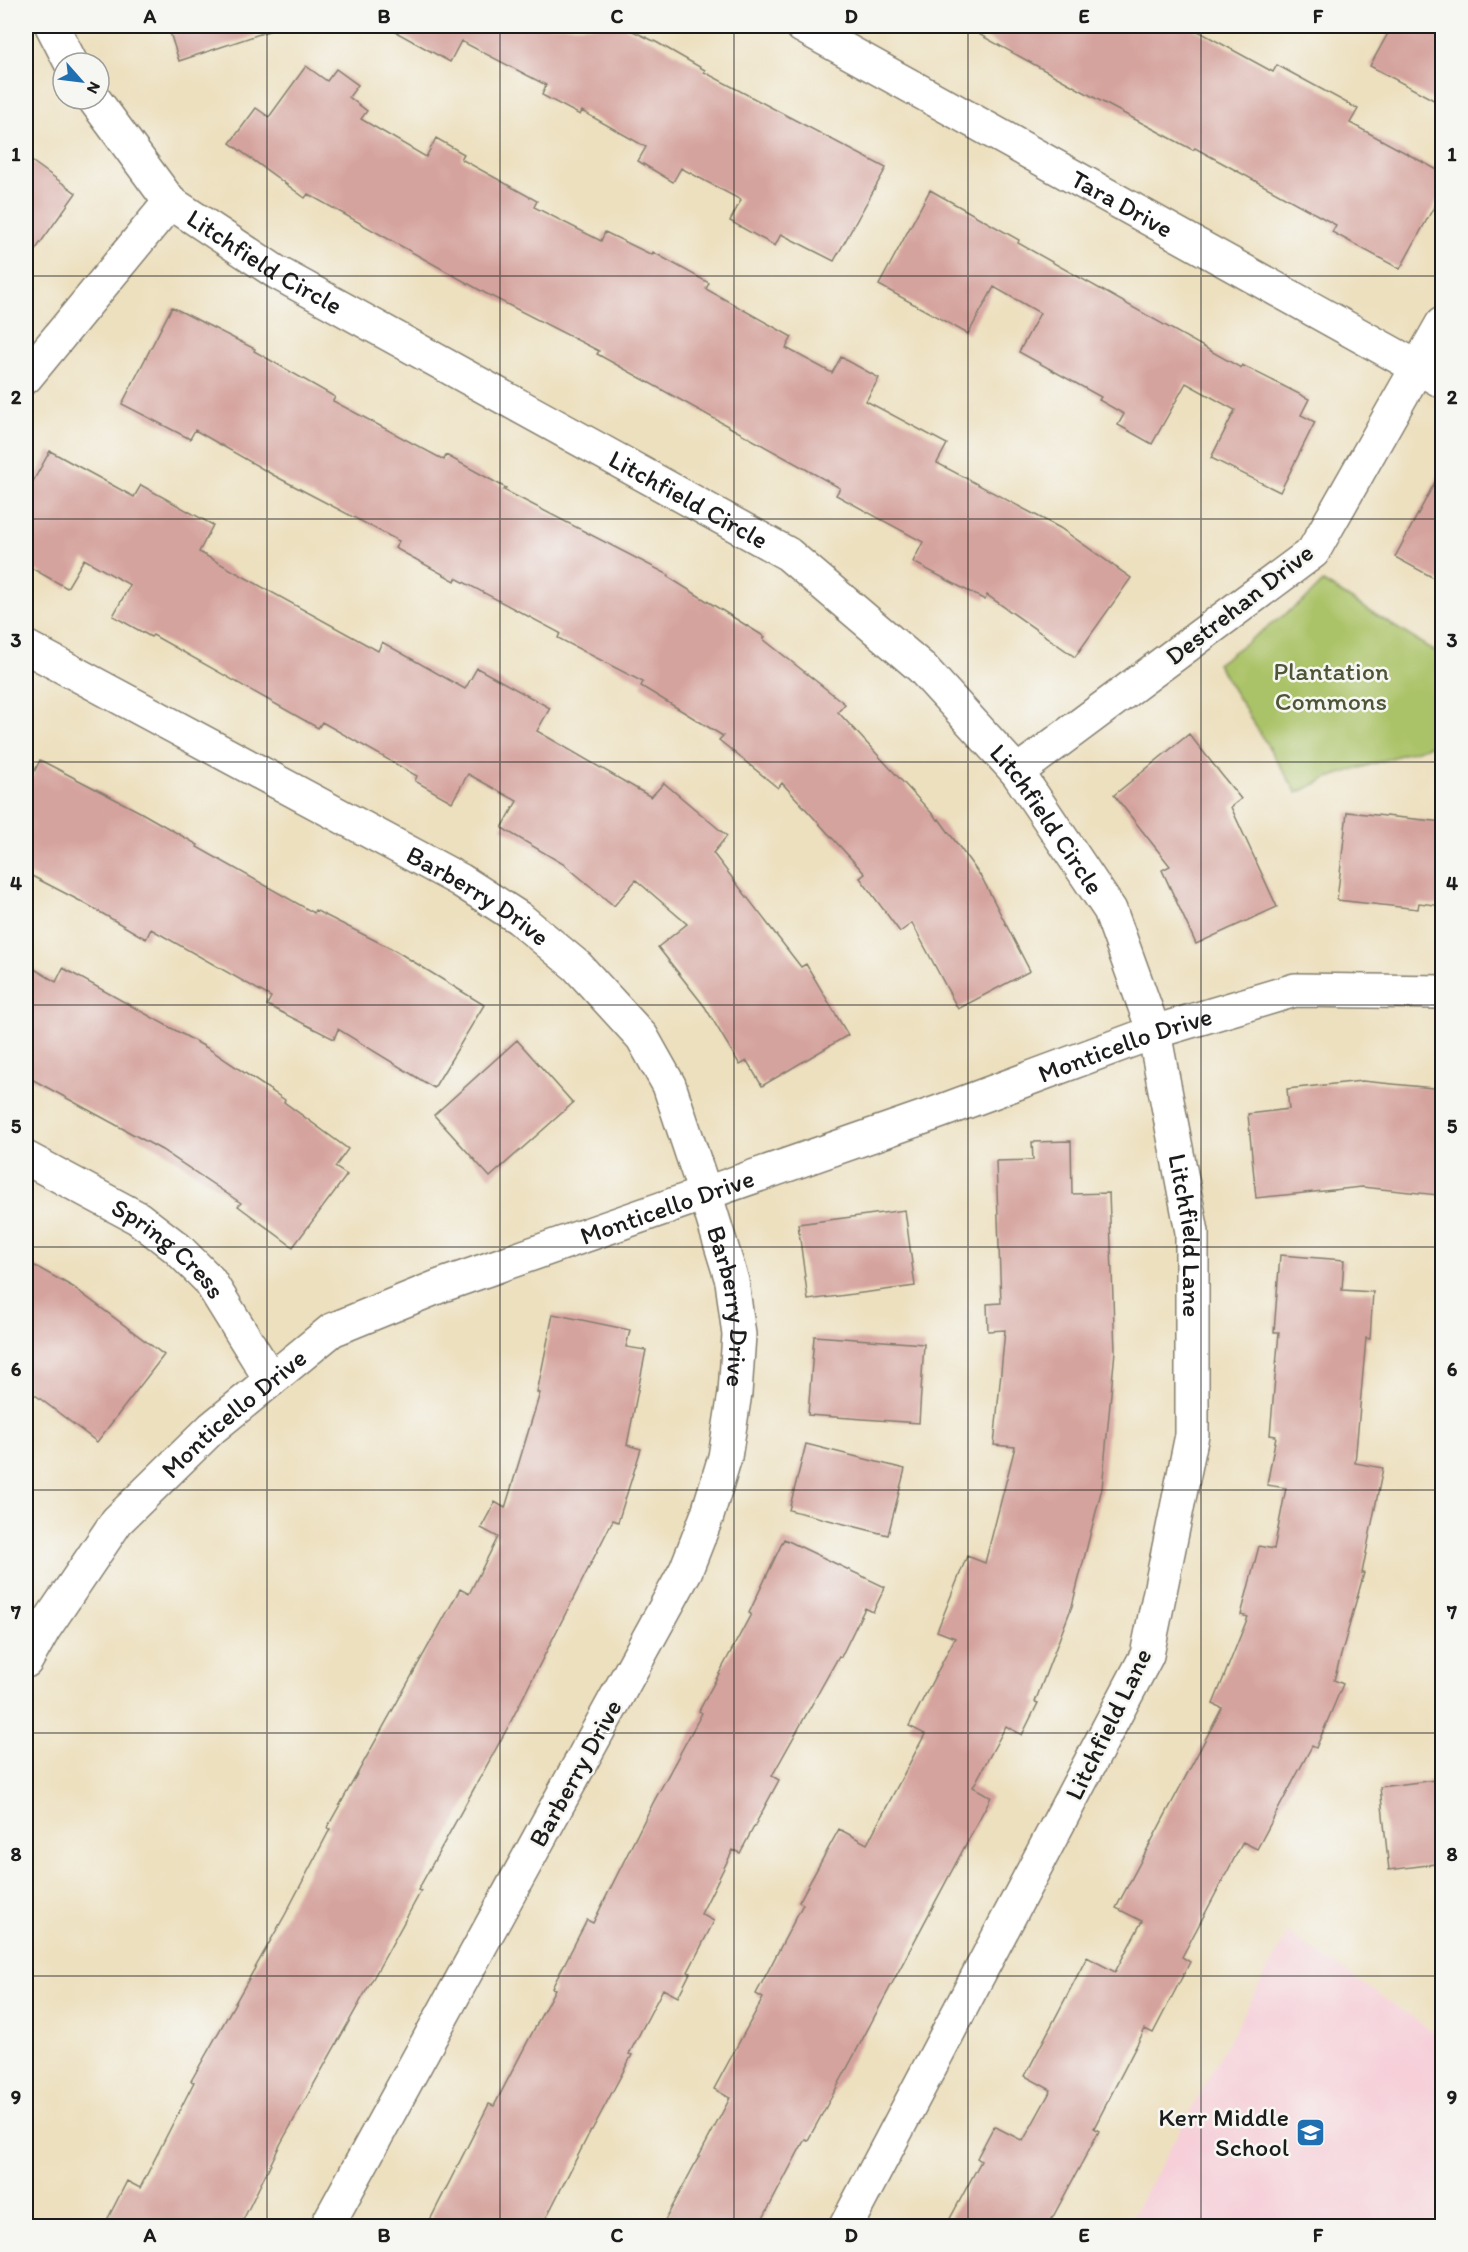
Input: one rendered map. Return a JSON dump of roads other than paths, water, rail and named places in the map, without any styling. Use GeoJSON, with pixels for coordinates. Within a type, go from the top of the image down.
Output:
{"type":"FeatureCollection","features":[{"type":"Feature","properties":{"kind":"street"},"geometry":{"type":"LineString","coordinates":[[52,26],[65,51]]}},
{"type":"Feature","properties":{"kind":"street","name":"Tara Drive"},"geometry":{"type":"LineString","coordinates":[[802,26],[1430,374]]}},
{"type":"Feature","properties":{"kind":"street","name":"Litchfield Circle"},"geometry":{"type":"LineString","coordinates":[[103,111],[170,202],[276,272],[788,554],[922,668],[1017,772],[1110,910],[1154,1032]]}},
{"type":"Feature","properties":{"kind":"street"},"geometry":{"type":"LineString","coordinates":[[26,377],[170,202]]}},
{"type":"Feature","properties":{"kind":"street","name":"Destrehan Drive"},"geometry":{"type":"LineString","coordinates":[[1017,772],[1313,552],[1430,374],[1443,324]]}},
{"type":"Feature","properties":{"kind":"street","name":"Barberry Drive"},"geometry":{"type":"LineString","coordinates":[[26,647],[460,880],[519,918],[577,966],[642,1037],[669,1085],[732,1281],[739,1335],[735,1393],[725,1457],[707,1516],[686,1570],[327,2226]]}},
{"type":"Feature","properties":{"kind":"street","name":"Monticello Drive"},"geometry":{"type":"LineString","coordinates":[[26,1661],[44,1629],[117,1521],[212,1428],[332,1330],[440,1286],[939,1112],[1154,1032],[1295,990],[1443,992]]}},
{"type":"Feature","properties":{"kind":"street","name":"Litchfield Lane"},"geometry":{"type":"LineString","coordinates":[[846,2226],[1147,1655],[1192,1435],[1192,1232],[1154,1032]]}},
{"type":"Feature","properties":{"kind":"street","name":"Spring Cress"},"geometry":{"type":"LineString","coordinates":[[26,1158],[138,1218],[177,1248],[209,1280],[271,1380]]}},
{"type":"Feature","properties":{"kind":"place","name":"Kerr Middle School"},"geometry":{"type":"Point","coordinates":[1310,2132]}},
{"type":"Feature","properties":{"kind":"park label","name":"Plantation Commons"},"geometry":{"type":"Point","coordinates":[1331,686]}}]}
